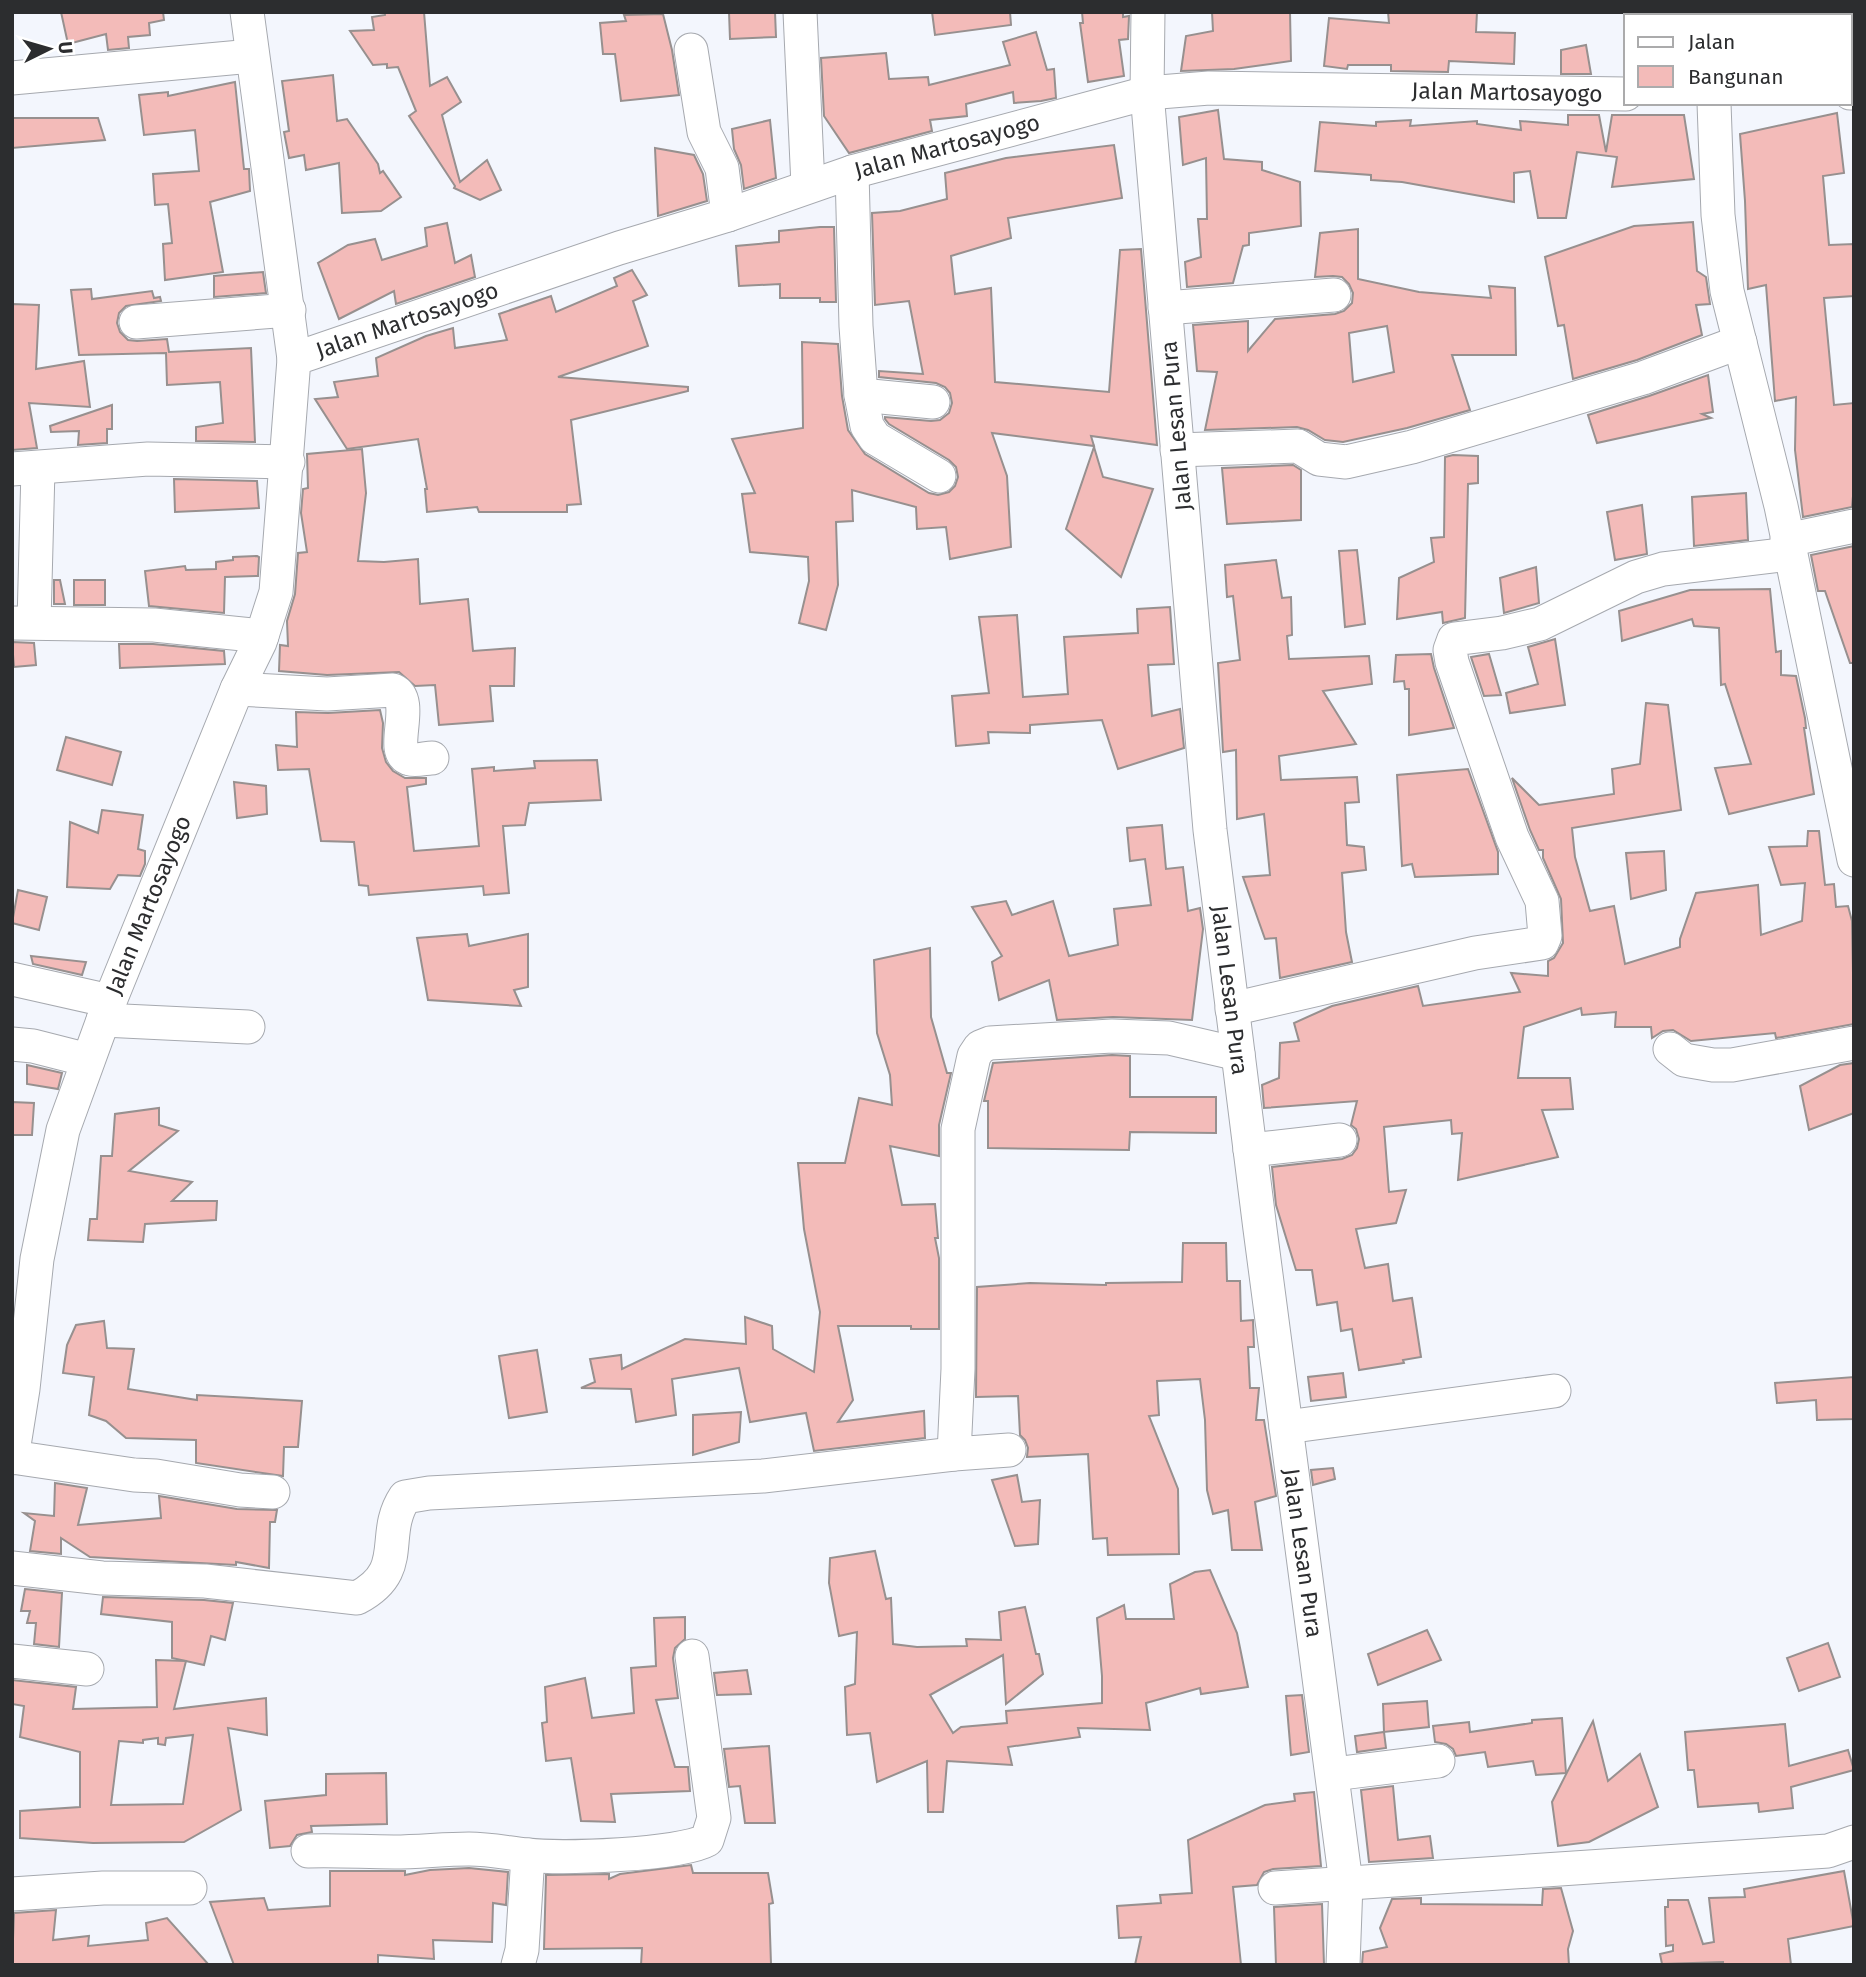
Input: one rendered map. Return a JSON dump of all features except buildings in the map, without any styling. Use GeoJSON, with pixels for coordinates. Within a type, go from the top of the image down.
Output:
{"type":"FeatureCollection","features":[{"type":"Feature","properties":{"kind":"street","name":"Jalan Martosayogo"},"geometry":{"type":"LineString","coordinates":[[13,1450],[24,1259],[63,1130],[106,1010],[237,689],[262,636],[276,592],[294,359],[247,12]]}},
{"type":"Feature","properties":{"kind":"street"},"geometry":{"type":"LineString","coordinates":[[800,12],[808,186]]}},
{"type":"Feature","properties":{"kind":"street","name":"Jalan Lesan Pura"},"geometry":{"type":"LineString","coordinates":[[1148,12],[1147,93],[1210,830],[1346,1883],[1343,1965]]}},
{"type":"Feature","properties":{"kind":"street"},"geometry":{"type":"LineString","coordinates":[[691,50],[704,132],[722,168],[728,215]]}},
{"type":"Feature","properties":{"kind":"street"},"geometry":{"type":"LineString","coordinates":[[12,78],[252,56]]}},
{"type":"Feature","properties":{"kind":"street","name":"Jalan Martosayogo"},"geometry":{"type":"LineString","coordinates":[[294,359],[852,172],[1147,93],[1251,88],[1624,94]]}},
{"type":"Feature","properties":{"kind":"street"},"geometry":{"type":"LineString","coordinates":[[1714,105],[1718,215],[1727,290],[1781,506],[1854,860]]}},
{"type":"Feature","properties":{"kind":"street"},"geometry":{"type":"LineString","coordinates":[[852,172],[856,326],[861,395],[867,426],[875,438],[939,476]]}},
{"type":"Feature","properties":{"kind":"street"},"geometry":{"type":"LineString","coordinates":[[1166,308],[1334,295]]}},
{"type":"Feature","properties":{"kind":"street"},"geometry":{"type":"LineString","coordinates":[[136,322],[289,310]]}},
{"type":"Feature","properties":{"kind":"street"},"geometry":{"type":"LineString","coordinates":[[1178,450],[1298,446],[1319,459],[1346,462],[1412,447],[1643,378],[1740,342]]}},
{"type":"Feature","properties":{"kind":"street"},"geometry":{"type":"LineString","coordinates":[[861,395],[933,402]]}},
{"type":"Feature","properties":{"kind":"street"},"geometry":{"type":"LineString","coordinates":[[262,636],[153,625],[23,622],[25,469],[148,459],[288,462]]}},
{"type":"Feature","properties":{"kind":"street"},"geometry":{"type":"LineString","coordinates":[[1233,1009],[1475,953],[1542,943],[1545,936],[1542,901],[1513,837],[1456,675],[1450,650],[1454,639],[1502,633],[1540,624],[1636,577],[1663,569],[1788,547],[1854,526]]}},
{"type":"Feature","properties":{"kind":"street"},"geometry":{"type":"LineString","coordinates":[[237,689],[327,694],[393,690],[402,696],[404,702],[401,735],[406,757],[432,758]]}},
{"type":"Feature","properties":{"kind":"street"},"geometry":{"type":"LineString","coordinates":[[12,979],[106,1010],[248,1027]]}},
{"type":"Feature","properties":{"kind":"street"},"geometry":{"type":"LineString","coordinates":[[954,1454],[958,1369],[958,1129],[974,1056],[980,1047],[990,1043],[1112,1036],[1169,1038],[1238,1054]]}},
{"type":"Feature","properties":{"kind":"street"},"geometry":{"type":"LineString","coordinates":[[1670,1049],[1684,1060],[1722,1065],[1854,1043]]}},
{"type":"Feature","properties":{"kind":"street"},"geometry":{"type":"LineString","coordinates":[[12,1044],[33,1046],[88,1060]]}},
{"type":"Feature","properties":{"kind":"street"},"geometry":{"type":"LineString","coordinates":[[1250,1150],[1340,1139]]}},
{"type":"Feature","properties":{"kind":"street"},"geometry":{"type":"LineString","coordinates":[[1286,1427],[1553,1391]]}},
{"type":"Feature","properties":{"kind":"street"},"geometry":{"type":"LineString","coordinates":[[13,1450],[134,1475],[273,1492]]}},
{"type":"Feature","properties":{"kind":"street"},"geometry":{"type":"LineString","coordinates":[[12,1567],[102,1578],[205,1581],[357,1598],[375,1588],[388,1568],[396,1510],[405,1497],[429,1493],[763,1476],[1009,1450]]}},
{"type":"Feature","properties":{"kind":"street"},"geometry":{"type":"LineString","coordinates":[[309,1851],[468,1849],[528,1855],[663,1851],[697,1845],[707,1840],[712,1828],[713,1808],[692,1656]]}},
{"type":"Feature","properties":{"kind":"street"},"geometry":{"type":"LineString","coordinates":[[12,1661],[87,1669]]}},
{"type":"Feature","properties":{"kind":"street"},"geometry":{"type":"LineString","coordinates":[[1333,1774],[1438,1761]]}},
{"type":"Feature","properties":{"kind":"street"},"geometry":{"type":"LineString","coordinates":[[1275,1888],[1828,1851],[1854,1842]]}},
{"type":"Feature","properties":{"kind":"street"},"geometry":{"type":"LineString","coordinates":[[518,1965],[524,1927],[528,1855]]}},
{"type":"Feature","properties":{"kind":"street"},"geometry":{"type":"LineString","coordinates":[[12,1894],[103,1888],[190,1888]]}}]}
